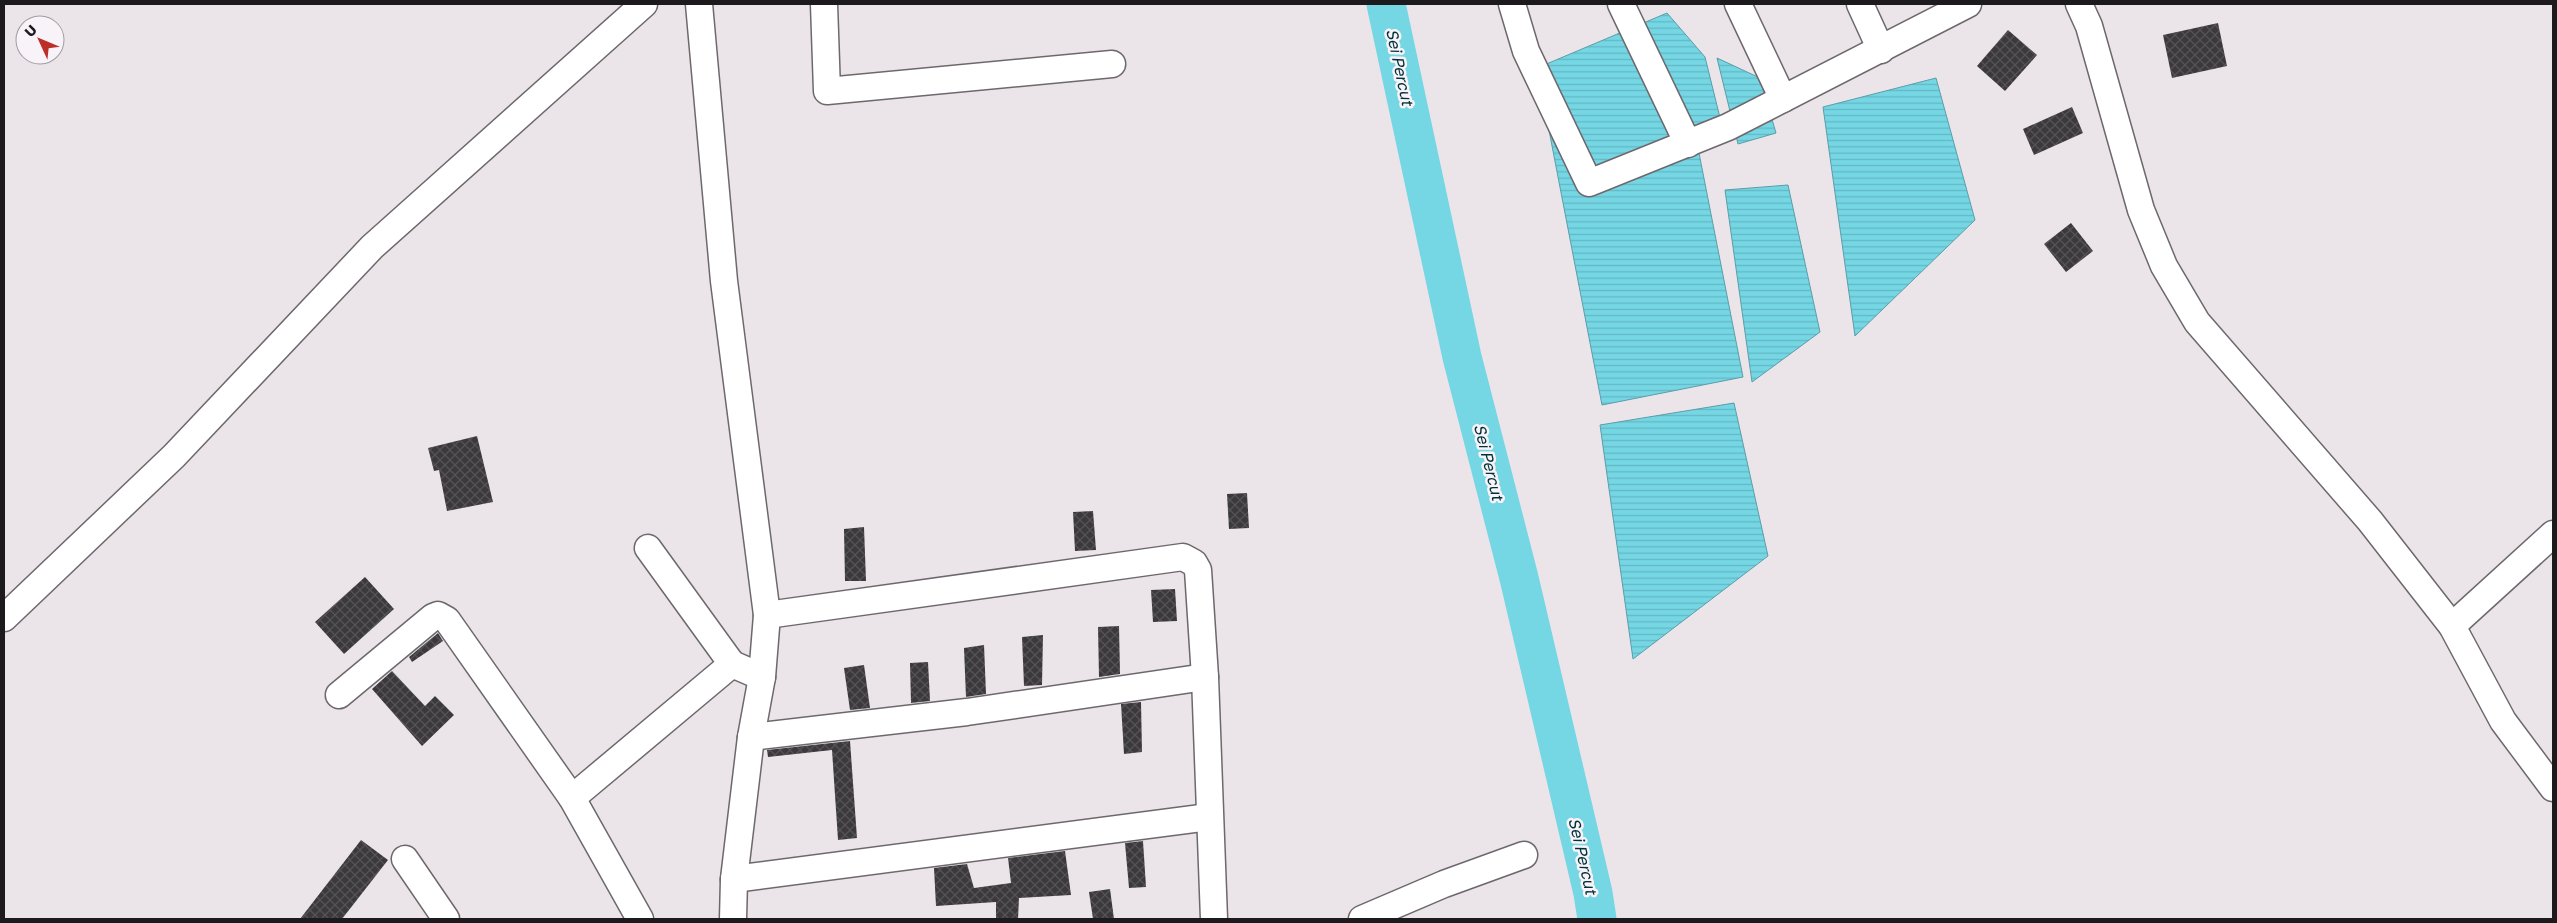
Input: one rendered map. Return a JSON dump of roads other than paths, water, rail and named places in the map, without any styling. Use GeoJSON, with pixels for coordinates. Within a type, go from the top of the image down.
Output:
{"type":"FeatureCollection","features":[{"type":"Feature","properties":{"kind":"street"},"geometry":{"type":"LineString","coordinates":[[4,618],[174,456],[372,247],[644,4]]}},
{"type":"Feature","properties":{"kind":"street"},"geometry":{"type":"LineString","coordinates":[[699,4],[724,281],[767,615],[762,677],[751,737],[734,879],[733,919]]}},
{"type":"Feature","properties":{"kind":"street"},"geometry":{"type":"LineString","coordinates":[[824,4],[827,91],[1112,64]]}},
{"type":"Feature","properties":{"kind":"street"},"geometry":{"type":"LineString","coordinates":[[1512,4],[1526,51],[1590,183],[1688,144],[1783,99],[1968,4]]}},
{"type":"Feature","properties":{"kind":"street"},"geometry":{"type":"LineString","coordinates":[[1621,4],[1688,144]]}},
{"type":"Feature","properties":{"kind":"street"},"geometry":{"type":"LineString","coordinates":[[1738,4],[1783,99]]}},
{"type":"Feature","properties":{"kind":"street"},"geometry":{"type":"LineString","coordinates":[[1860,4],[1881,50]]}},
{"type":"Feature","properties":{"kind":"street"},"geometry":{"type":"LineString","coordinates":[[2079,4],[2089,26],[2141,210],[2164,266],[2197,322],[2370,521],[2452,626],[2502,721],[2553,788]]}},
{"type":"Feature","properties":{"kind":"street"},"geometry":{"type":"LineString","coordinates":[[2452,626],[2553,534]]}},
{"type":"Feature","properties":{"kind":"street"},"geometry":{"type":"LineString","coordinates":[[648,548],[732,664],[762,677]]}},
{"type":"Feature","properties":{"kind":"street"},"geometry":{"type":"LineString","coordinates":[[767,615],[1183,558],[1194,563],[1198,570],[1205,677],[1214,919]]}},
{"type":"Feature","properties":{"kind":"street"},"geometry":{"type":"LineString","coordinates":[[339,695],[433,617],[443,617],[572,798],[640,919]]}},
{"type":"Feature","properties":{"kind":"street"},"geometry":{"type":"LineString","coordinates":[[572,798],[732,664]]}},
{"type":"Feature","properties":{"kind":"street"},"geometry":{"type":"LineString","coordinates":[[751,737],[967,712],[1205,677]]}},
{"type":"Feature","properties":{"kind":"street"},"geometry":{"type":"LineString","coordinates":[[734,879],[1209,817]]}},
{"type":"Feature","properties":{"kind":"street"},"geometry":{"type":"LineString","coordinates":[[1362,919],[1444,884],[1524,855]]}},
{"type":"Feature","properties":{"kind":"street"},"geometry":{"type":"LineString","coordinates":[[405,859],[446,919]]}},
{"type":"Feature","properties":{"kind":"water"},"geometry":{"type":"Polygon","coordinates":[[[1667,13],[1705,57],[1725,138],[1699,153],[1743,377],[1602,405],[1537,68],[1667,13]]]}},
{"type":"Feature","properties":{"kind":"water"},"geometry":{"type":"Polygon","coordinates":[[[1717,58],[1760,78],[1776,133],[1738,144],[1717,58]]]}},
{"type":"Feature","properties":{"kind":"water"},"geometry":{"type":"Polygon","coordinates":[[[1936,78],[1975,220],[1855,336],[1823,107],[1936,78]]]}},
{"type":"Feature","properties":{"kind":"water"},"geometry":{"type":"Polygon","coordinates":[[[1788,185],[1820,332],[1752,382],[1725,190],[1788,185]]]}},
{"type":"Feature","properties":{"kind":"water"},"geometry":{"type":"Polygon","coordinates":[[[1734,403],[1768,556],[1633,659],[1600,425],[1734,403]]]}},
{"type":"Feature","properties":{"kind":"waterway","name":"Sei Percut"},"geometry":{"type":"LineString","coordinates":[[1386,4],[1462,357],[1519,578],[1593,893],[1597,919]]}}]}
